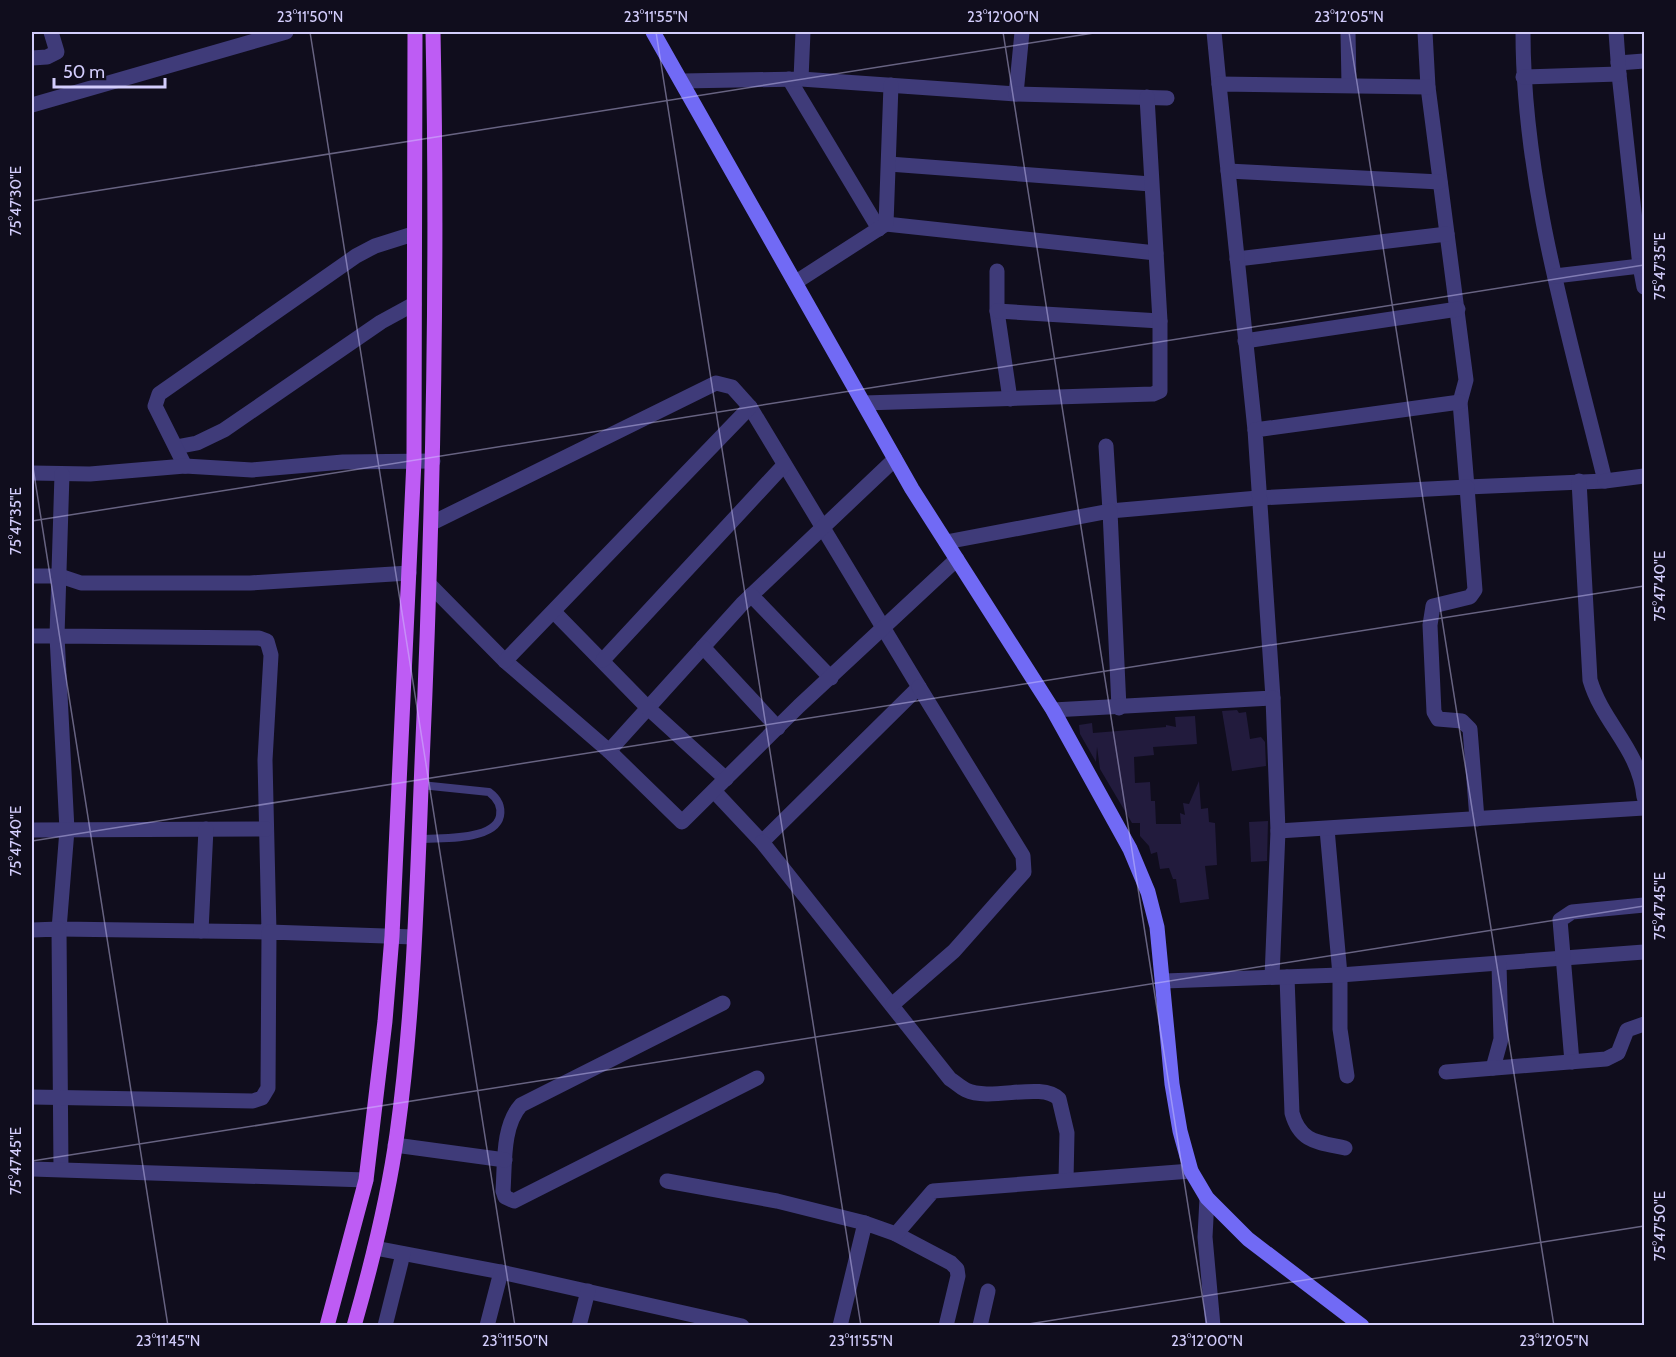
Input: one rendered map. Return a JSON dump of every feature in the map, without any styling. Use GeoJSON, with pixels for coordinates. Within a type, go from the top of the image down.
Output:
{"type":"FeatureCollection","features":[{"type":"Feature","properties":{"kind":"main road"},"geometry":{"type":"LineString","coordinates":[[327,1326],[350,1180],[385,1021],[392,936],[414,460],[415,32]]}},
{"type":"Feature","properties":{"kind":"main road"},"geometry":{"type":"LineString","coordinates":[[354,1326],[375,1248],[395,1145],[414,937],[432,523],[433,32]]}},
{"type":"Feature","properties":{"kind":"main road"},"geometry":{"type":"LineString","coordinates":[[653,32],[896,459],[1053,710],[1130,849],[1148,892],[1157,927],[1164,981],[1172,1084],[1180,1131],[1191,1171],[1207,1198],[1248,1239],[1362,1326]]}},
{"type":"Feature","properties":{"kind":"main road"},"geometry":{"type":"LineString","coordinates":[[416,96],[434,95]]}},
{"type":"Feature","properties":{"kind":"street"},"geometry":{"type":"LineString","coordinates":[[32,58],[47,57],[57,52],[51,32]]}},
{"type":"Feature","properties":{"kind":"street"},"geometry":{"type":"LineString","coordinates":[[32,105],[286,32]]}},
{"type":"Feature","properties":{"kind":"street"},"geometry":{"type":"LineString","coordinates":[[803,32],[795,79],[883,227]]}},
{"type":"Feature","properties":{"kind":"street"},"geometry":{"type":"LineString","coordinates":[[1016,94],[1022,32]]}},
{"type":"Feature","properties":{"kind":"street"},"geometry":{"type":"LineString","coordinates":[[1214,32],[1255,430],[1273,698],[1278,831],[1279,977],[1292,1113],[1296,1128],[1306,1137],[1345,1148]]}},
{"type":"Feature","properties":{"kind":"street"},"geometry":{"type":"LineString","coordinates":[[1348,32],[1349,85]]}},
{"type":"Feature","properties":{"kind":"street"},"geometry":{"type":"LineString","coordinates":[[1425,32],[1428,87],[1466,380],[1460,402],[1475,590],[1470,597],[1433,606],[1430,625],[1434,712],[1438,719],[1462,722],[1470,729],[1477,819]]}},
{"type":"Feature","properties":{"kind":"street"},"geometry":{"type":"LineString","coordinates":[[1523,32],[1523,77],[1532,160],[1555,276],[1605,481]]}},
{"type":"Feature","properties":{"kind":"street"},"geometry":{"type":"LineString","coordinates":[[1555,276],[1642,275],[1618,68],[1616,32]]}},
{"type":"Feature","properties":{"kind":"street"},"geometry":{"type":"LineString","coordinates":[[1523,77],[1618,68],[1644,60]]}},
{"type":"Feature","properties":{"kind":"street"},"geometry":{"type":"LineString","coordinates":[[682,81],[795,79],[1016,94],[1167,98]]}},
{"type":"Feature","properties":{"kind":"street"},"geometry":{"type":"LineString","coordinates":[[1218,84],[1428,87]]}},
{"type":"Feature","properties":{"kind":"street"},"geometry":{"type":"LineString","coordinates":[[883,227],[889,164],[891,85]]}},
{"type":"Feature","properties":{"kind":"street"},"geometry":{"type":"LineString","coordinates":[[864,404],[1153,394],[1160,391],[1160,321],[1147,98]]}},
{"type":"Feature","properties":{"kind":"street"},"geometry":{"type":"LineString","coordinates":[[889,164],[1151,184]]}},
{"type":"Feature","properties":{"kind":"street"},"geometry":{"type":"LineString","coordinates":[[1228,171],[1440,182]]}},
{"type":"Feature","properties":{"kind":"street"},"geometry":{"type":"LineString","coordinates":[[796,282],[883,227],[1156,253]]}},
{"type":"Feature","properties":{"kind":"street"},"geometry":{"type":"LineString","coordinates":[[185,466],[155,406],[159,394],[356,256],[375,246],[413,234]]}},
{"type":"Feature","properties":{"kind":"street"},"geometry":{"type":"LineString","coordinates":[[1237,259],[1447,234]]}},
{"type":"Feature","properties":{"kind":"street"},"geometry":{"type":"LineString","coordinates":[[997,271],[997,311],[1010,399]]}},
{"type":"Feature","properties":{"kind":"street"},"geometry":{"type":"LineString","coordinates":[[176,447],[197,443],[224,430],[381,322],[414,304]]}},
{"type":"Feature","properties":{"kind":"street"},"geometry":{"type":"LineString","coordinates":[[1245,341],[1458,309]]}},
{"type":"Feature","properties":{"kind":"street"},"geometry":{"type":"LineString","coordinates":[[997,311],[1160,321]]}},
{"type":"Feature","properties":{"kind":"street"},"geometry":{"type":"LineString","coordinates":[[432,523],[716,383],[732,387],[750,407],[822,529],[1023,856],[1024,872],[954,951],[893,1004]]}},
{"type":"Feature","properties":{"kind":"street"},"geometry":{"type":"LineString","coordinates":[[1255,430],[1460,402]]}},
{"type":"Feature","properties":{"kind":"street"},"geometry":{"type":"LineString","coordinates":[[505,661],[555,613],[750,407]]}},
{"type":"Feature","properties":{"kind":"street"},"geometry":{"type":"LineString","coordinates":[[1106,446],[1119,708]]}},
{"type":"Feature","properties":{"kind":"street"},"geometry":{"type":"LineString","coordinates":[[609,752],[751,595],[896,459]]}},
{"type":"Feature","properties":{"kind":"street"},"geometry":{"type":"LineString","coordinates":[[32,473],[62,474],[185,466],[252,470],[414,460],[433,461]]}},
{"type":"Feature","properties":{"kind":"street"},"geometry":{"type":"LineString","coordinates":[[603,660],[784,465]]}},
{"type":"Feature","properties":{"kind":"street"},"geometry":{"type":"LineString","coordinates":[[61,1169],[59,929],[67,830],[57,636],[62,474]]}},
{"type":"Feature","properties":{"kind":"street"},"geometry":{"type":"LineString","coordinates":[[946,542],[1110,511],[1258,498],[1605,481],[1644,476]]}},
{"type":"Feature","properties":{"kind":"street"},"geometry":{"type":"LineString","coordinates":[[1579,481],[1590,680],[1595,696],[1637,762],[1644,797]]}},
{"type":"Feature","properties":{"kind":"street"},"geometry":{"type":"LineString","coordinates":[[430,585],[505,661],[609,752],[682,822],[883,627],[957,559]]}},
{"type":"Feature","properties":{"kind":"street"},"geometry":{"type":"LineString","coordinates":[[32,576],[60,576],[81,583],[250,583],[409,573]]}},
{"type":"Feature","properties":{"kind":"street"},"geometry":{"type":"LineString","coordinates":[[751,595],[831,678]]}},
{"type":"Feature","properties":{"kind":"street"},"geometry":{"type":"LineString","coordinates":[[555,613],[648,708],[726,779]]}},
{"type":"Feature","properties":{"kind":"street"},"geometry":{"type":"LineString","coordinates":[[32,636],[259,638],[267,641],[271,655],[265,760],[269,932],[268,1088],[262,1098],[253,1101],[185,1102],[32,1097]]}},
{"type":"Feature","properties":{"kind":"street"},"geometry":{"type":"LineString","coordinates":[[703,647],[778,728]]}},
{"type":"Feature","properties":{"kind":"street"},"geometry":{"type":"LineString","coordinates":[[762,842],[919,687]]}},
{"type":"Feature","properties":{"kind":"street"},"geometry":{"type":"LineString","coordinates":[[1053,710],[1273,698]]}},
{"type":"Feature","properties":{"kind":"street"},"geometry":{"type":"LineString","coordinates":[[714,791],[762,842],[945,1072],[967,1090],[987,1094],[1047,1092],[1059,1099],[1067,1133],[1066,1180]]}},
{"type":"Feature","properties":{"kind":"street"},"geometry":{"type":"LineString","coordinates":[[1278,831],[1644,808]]}},
{"type":"Feature","properties":{"kind":"street"},"geometry":{"type":"LineString","coordinates":[[32,830],[266,829]]}},
{"type":"Feature","properties":{"kind":"street"},"geometry":{"type":"LineString","coordinates":[[1327,829],[1340,975],[1340,1029],[1347,1076]]}},
{"type":"Feature","properties":{"kind":"street"},"geometry":{"type":"LineString","coordinates":[[201,932],[206,830]]}},
{"type":"Feature","properties":{"kind":"street"},"geometry":{"type":"LineString","coordinates":[[1572,1062],[1560,920],[1564,915],[1572,912],[1644,905]]}},
{"type":"Feature","properties":{"kind":"street"},"geometry":{"type":"LineString","coordinates":[[32,930],[269,932],[414,937]]}},
{"type":"Feature","properties":{"kind":"street"},"geometry":{"type":"LineString","coordinates":[[1164,981],[1340,975],[1644,952]]}},
{"type":"Feature","properties":{"kind":"street"},"geometry":{"type":"LineString","coordinates":[[1493,1068],[1501,1039],[1499,964]]}},
{"type":"Feature","properties":{"kind":"street"},"geometry":{"type":"LineString","coordinates":[[723,1003],[521,1105],[512,1114],[503,1191],[509,1201],[514,1201],[757,1078]]}},
{"type":"Feature","properties":{"kind":"street"},"geometry":{"type":"LineString","coordinates":[[1446,1072],[1572,1062],[1612,1056],[1618,1053],[1627,1030],[1644,1024]]}},
{"type":"Feature","properties":{"kind":"street"},"geometry":{"type":"LineString","coordinates":[[395,1145],[505,1160]]}},
{"type":"Feature","properties":{"kind":"street"},"geometry":{"type":"LineString","coordinates":[[32,1169],[350,1180]]}},
{"type":"Feature","properties":{"kind":"street"},"geometry":{"type":"LineString","coordinates":[[896,1234],[933,1191],[1191,1171]]}},
{"type":"Feature","properties":{"kind":"street"},"geometry":{"type":"LineString","coordinates":[[668,1181],[777,1201],[866,1223],[896,1234],[957,1269],[958,1276],[946,1326]]}},
{"type":"Feature","properties":{"kind":"street"},"geometry":{"type":"LineString","coordinates":[[1207,1198],[1205,1237],[1213,1326]]}},
{"type":"Feature","properties":{"kind":"street"},"geometry":{"type":"LineString","coordinates":[[840,1326],[866,1223]]}},
{"type":"Feature","properties":{"kind":"street"},"geometry":{"type":"LineString","coordinates":[[375,1248],[501,1272],[742,1326]]}},
{"type":"Feature","properties":{"kind":"street"},"geometry":{"type":"LineString","coordinates":[[385,1326],[403,1254]]}},
{"type":"Feature","properties":{"kind":"street"},"geometry":{"type":"LineString","coordinates":[[487,1326],[501,1272]]}},
{"type":"Feature","properties":{"kind":"street"},"geometry":{"type":"LineString","coordinates":[[579,1326],[588,1291]]}},
{"type":"Feature","properties":{"kind":"street"},"geometry":{"type":"LineString","coordinates":[[980,1326],[988,1291]]}},
{"type":"Feature","properties":{"kind":"lane"},"geometry":{"type":"LineString","coordinates":[[419,839],[481,833],[492,829],[499,822],[501,812],[499,802],[489,792],[421,786]]}},
{"type":"Feature","properties":{"kind":"building"},"geometry":{"type":"Polygon","coordinates":[[[1237,710],[1239,713],[1246,712],[1250,739],[1261,737],[1265,742],[1266,766],[1232,771],[1222,711],[1237,710]]]}},
{"type":"Feature","properties":{"kind":"building"},"geometry":{"type":"Polygon","coordinates":[[[1195,716],[1197,744],[1153,747],[1154,755],[1134,757],[1135,783],[1150,782],[1151,801],[1155,801],[1156,824],[1181,824],[1180,813],[1185,815],[1183,803],[1189,804],[1199,781],[1201,809],[1208,808],[1209,822],[1215,823],[1217,865],[1205,866],[1209,899],[1180,903],[1176,879],[1173,879],[1169,868],[1160,869],[1157,852],[1151,854],[1149,846],[1140,836],[1140,823],[1132,823],[1100,769],[1097,747],[1096,762],[1080,734],[1079,725],[1092,723],[1093,733],[1166,727],[1166,725],[1176,727],[1175,717],[1195,716]]]}},
{"type":"Feature","properties":{"kind":"building"},"geometry":{"type":"Polygon","coordinates":[[[1268,821],[1267,861],[1251,862],[1249,822],[1268,821]]]}}]}
